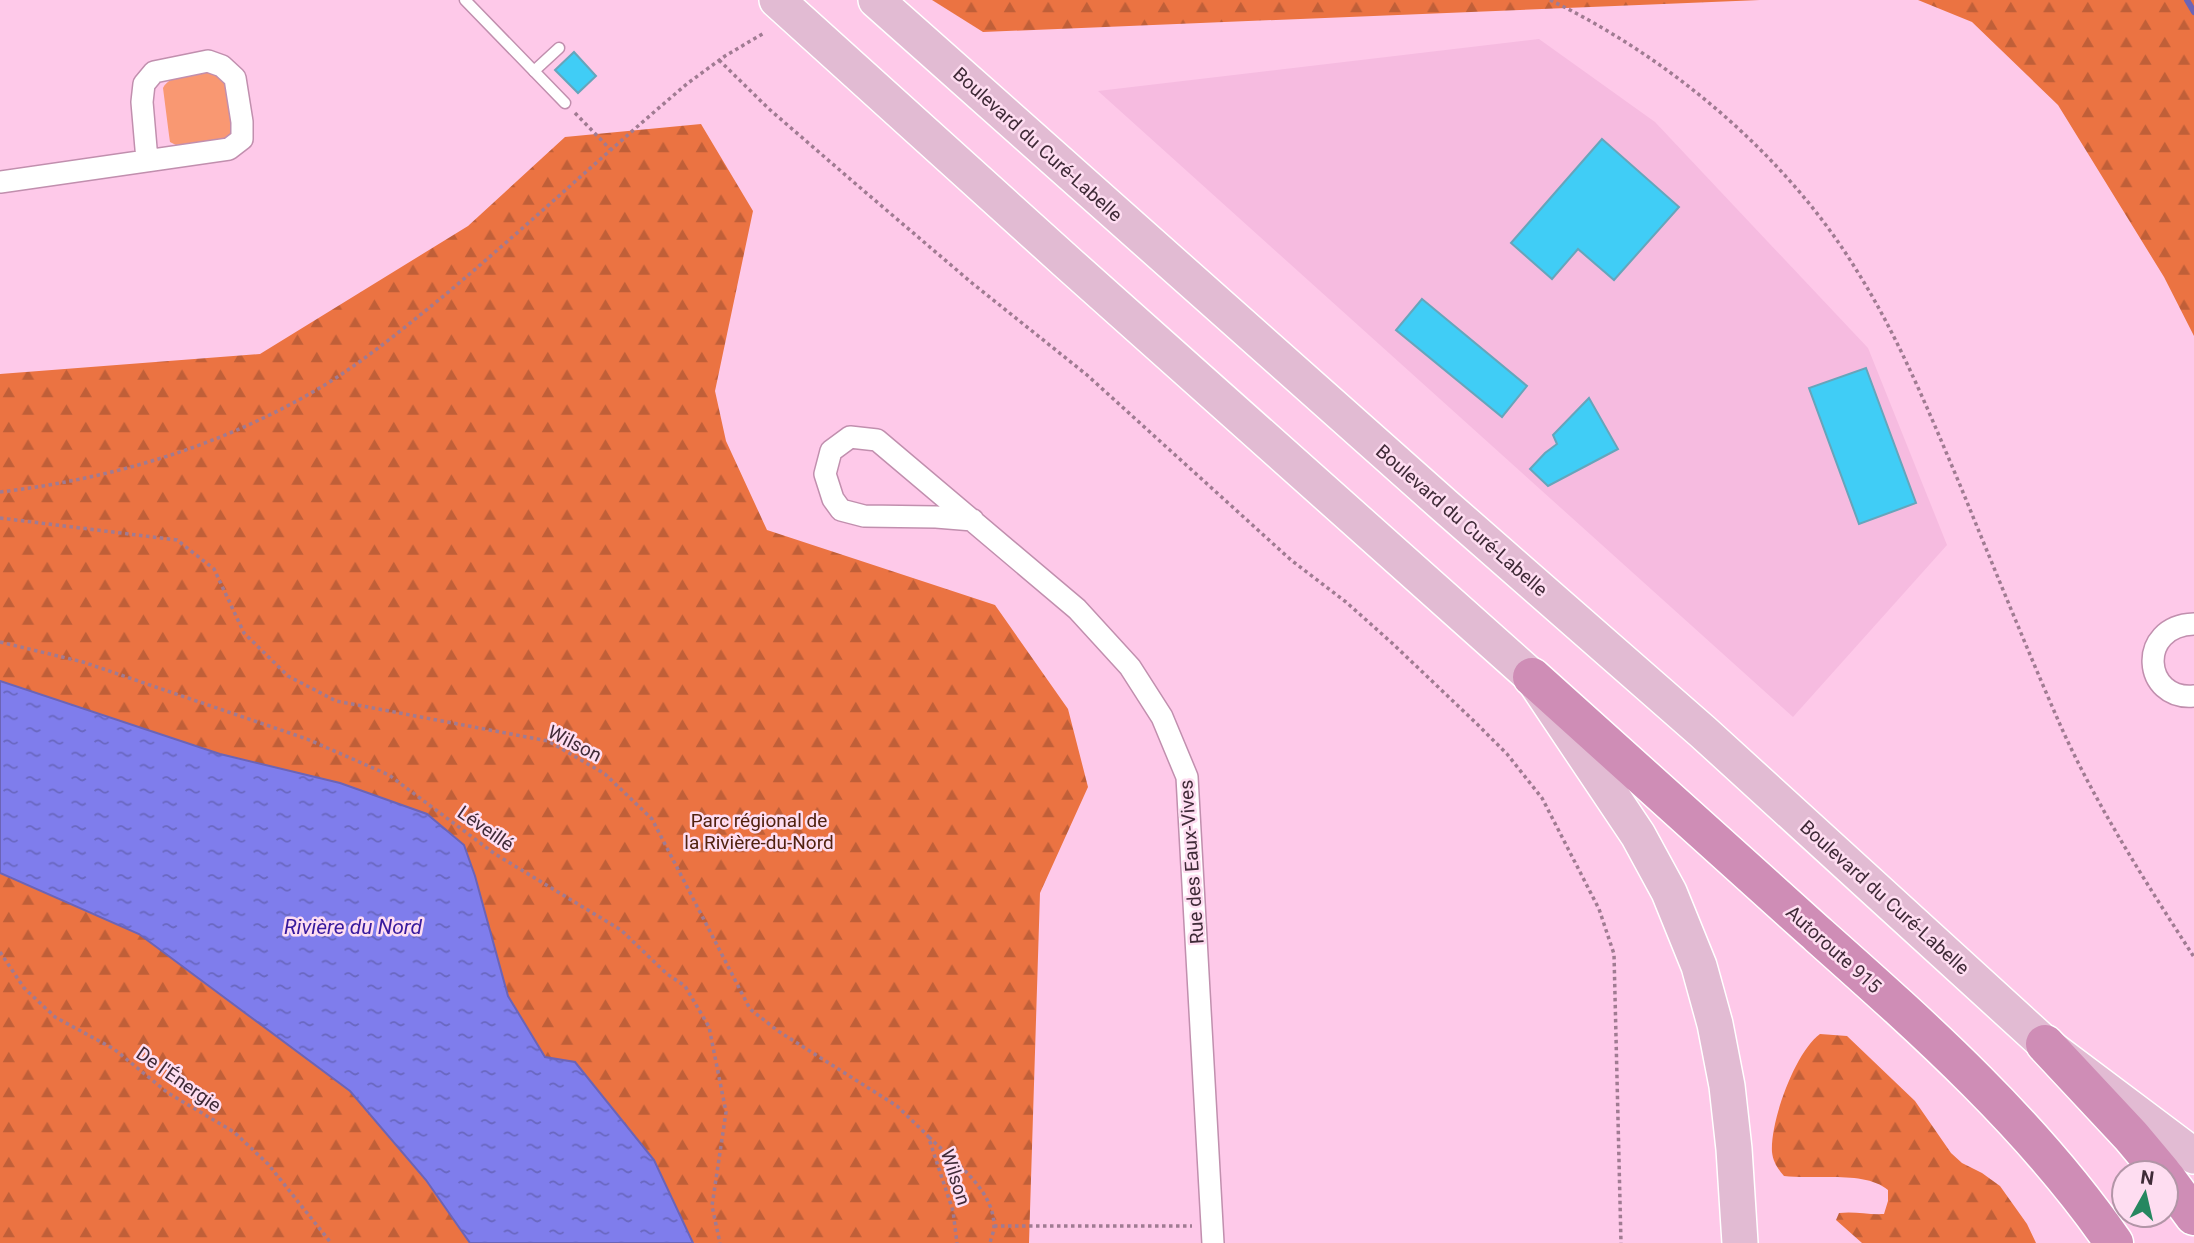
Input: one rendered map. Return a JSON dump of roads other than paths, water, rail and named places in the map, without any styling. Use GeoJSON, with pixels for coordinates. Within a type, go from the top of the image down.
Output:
{"type":"FeatureCollection","features":[{"type":"Feature","properties":{"kind":"highway","name":"Autoroute 915"},"geometry":{"type":"LineString","coordinates":[[1532,677],[1959,1065],[2038,1145],[2114,1243]]}},
{"type":"Feature","properties":{"kind":"highway"},"geometry":{"type":"LineString","coordinates":[[2045,1044],[2150,1159]]}},
{"type":"Feature","properties":{"kind":"highway"},"geometry":{"type":"LineString","coordinates":[[2180,1197],[2194,1216]]}},
{"type":"Feature","properties":{"kind":"main road"},"geometry":{"type":"LineString","coordinates":[[777,0],[1532,677],[1638,835],[1669,892],[1699,966],[1715,1024],[1727,1086],[1740,1243]]}},
{"type":"Feature","properties":{"kind":"main road","name":"Boulevard du Curé-Labelle"},"geometry":{"type":"LineString","coordinates":[[876,0],[1703,732],[2045,1044],[2194,1156]]}},
{"type":"Feature","properties":{"kind":"street"},"geometry":{"type":"LineString","coordinates":[[0,182],[229,149],[242,139],[235,78],[222,66],[208,61],[154,72],[144,84],[142,102],[147,160]]}},
{"type":"Feature","properties":{"kind":"street","name":"Rue des Eaux-Vives"},"geometry":{"type":"LineString","coordinates":[[973,520],[864,516],[841,510],[833,499],[825,474],[831,451],[850,437],[877,440],[973,520],[1077,609],[1130,667],[1162,716],[1187,777],[1212,1235]]}},
{"type":"Feature","properties":{"kind":"street"},"geometry":{"type":"LineString","coordinates":[[2194,624],[2171,628],[2155,646],[2152,658],[2159,681],[2167,689],[2178,695],[2194,696]]}},
{"type":"Feature","properties":{"kind":"lane"},"geometry":{"type":"LineString","coordinates":[[466,0],[565,103]]}},
{"type":"Feature","properties":{"kind":"lane"},"geometry":{"type":"LineString","coordinates":[[534,71],[559,48]]}},
{"type":"Feature","properties":{"kind":"water","name":"Rivière du Nord"},"geometry":{"type":"Polygon","coordinates":[[[0,681],[220,754],[340,783],[427,814],[464,845],[508,996],[545,1057],[575,1062],[654,1160],[693,1243],[470,1243],[426,1180],[350,1091],[139,934],[0,873],[0,681]]]}},
{"type":"Feature","properties":{"kind":"waterway"},"geometry":{"type":"LineString","coordinates":[[2187,0],[2194,12]]}},
{"type":"Feature","properties":{"kind":"park label","name":"Parc régional de la Rivière-du-Nord"},"geometry":{"type":"Point","coordinates":[759,831]}}]}
